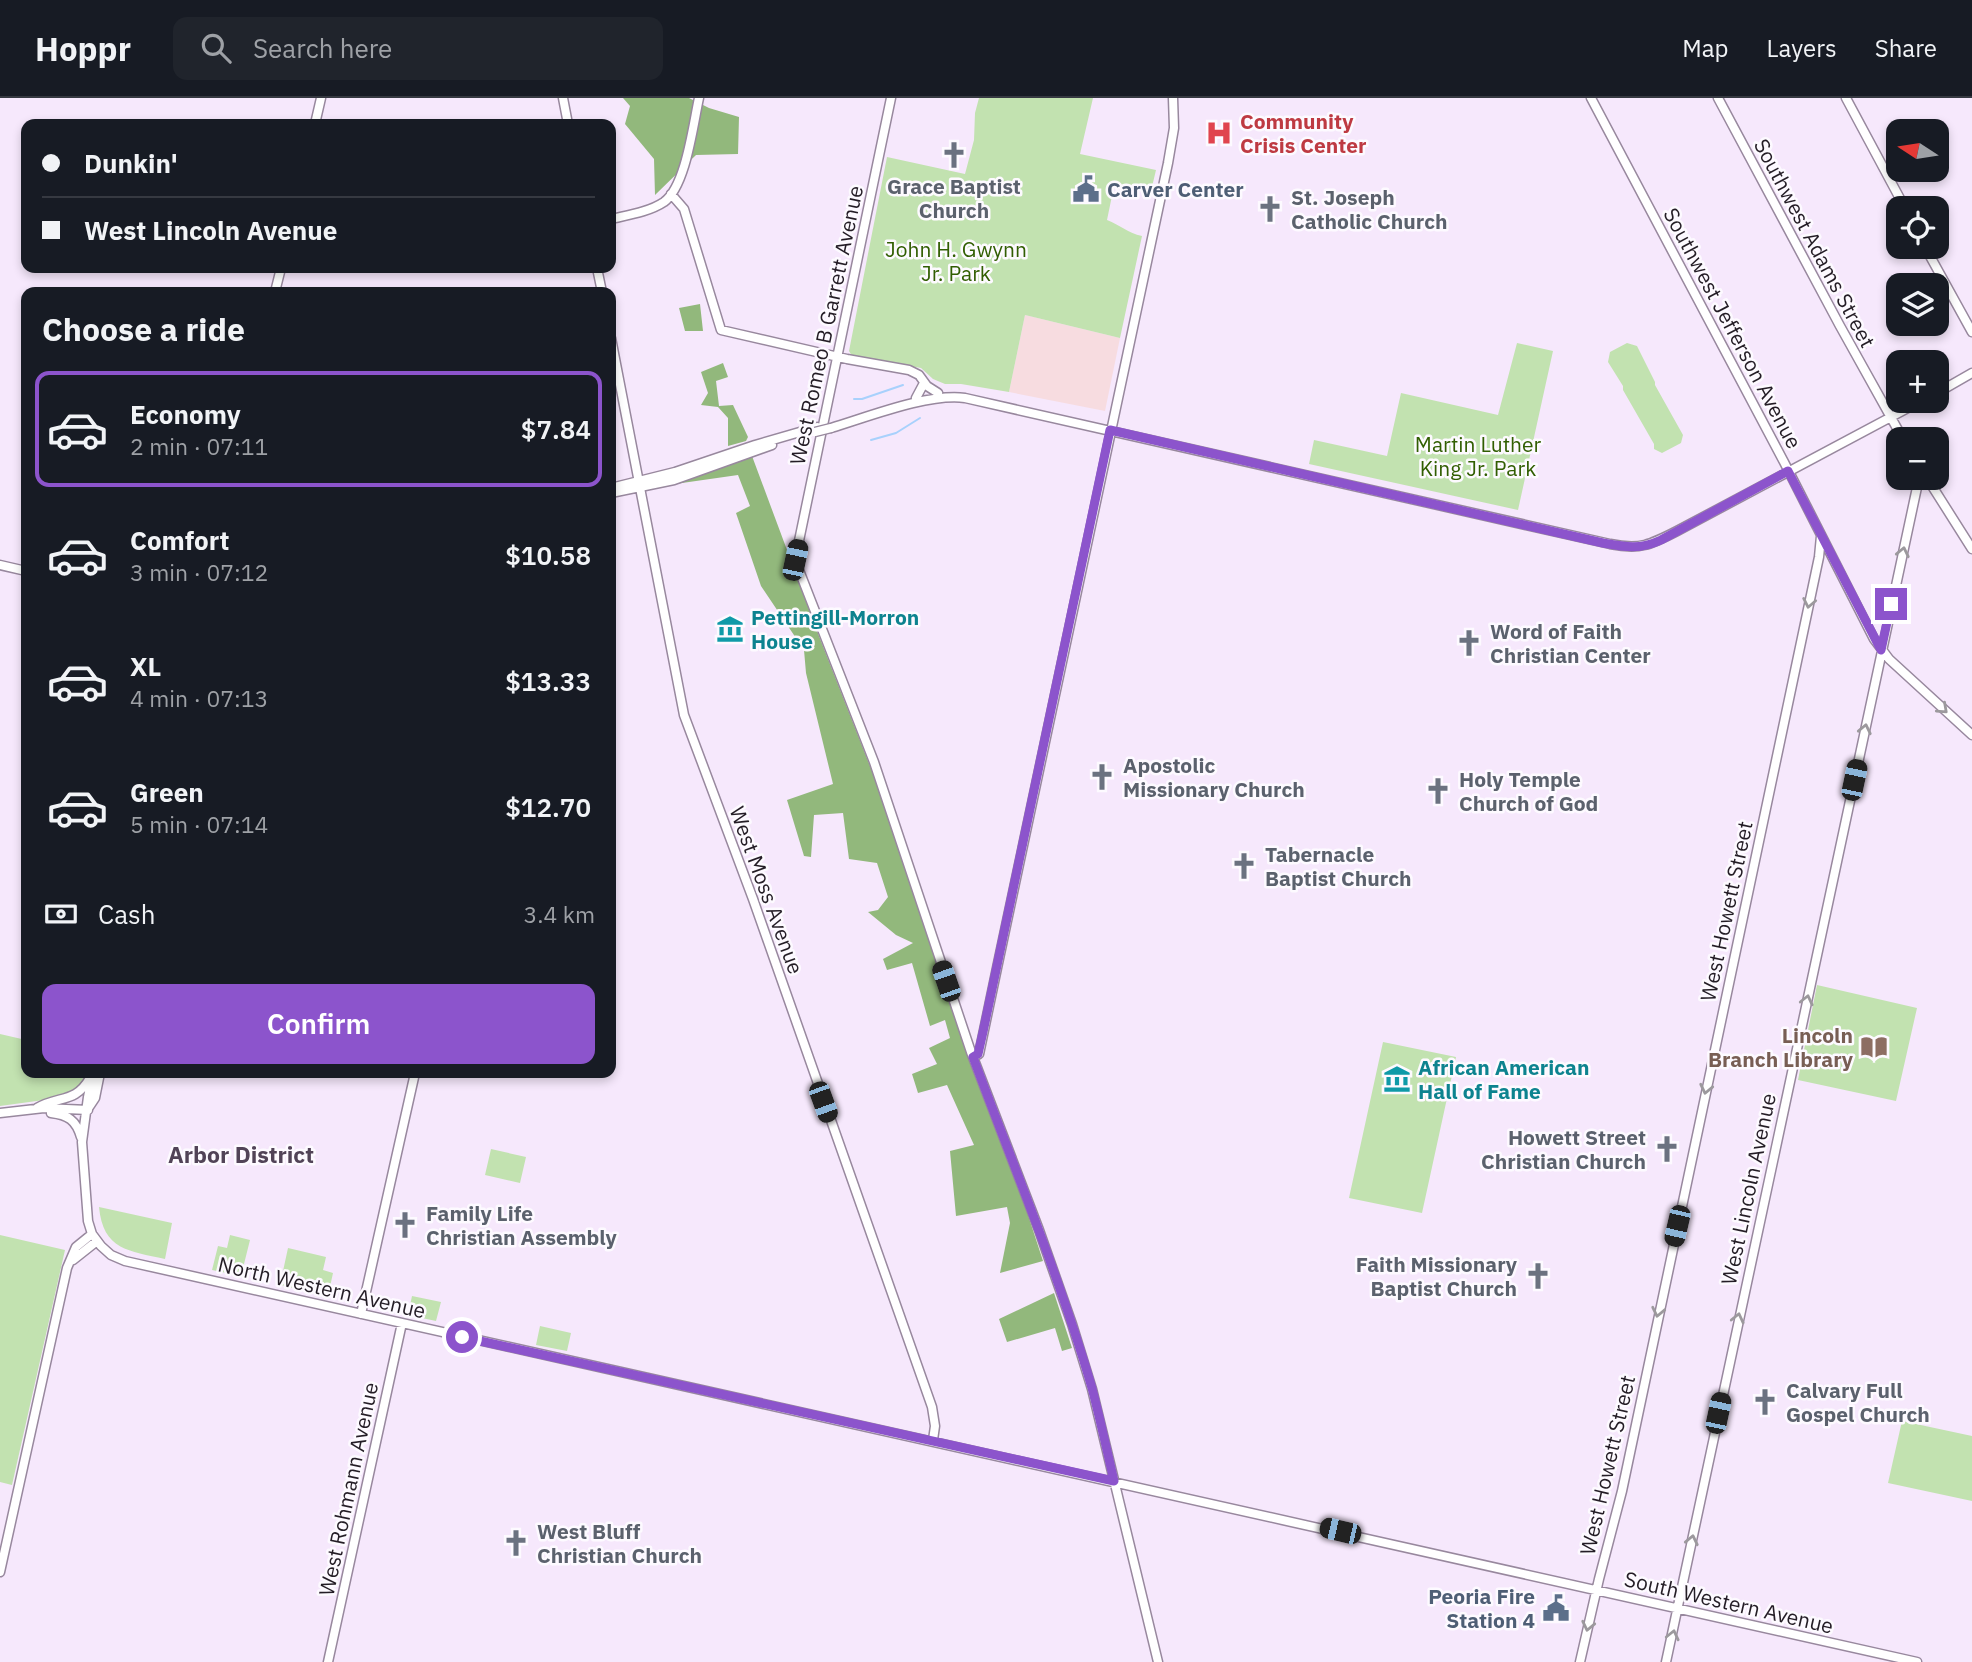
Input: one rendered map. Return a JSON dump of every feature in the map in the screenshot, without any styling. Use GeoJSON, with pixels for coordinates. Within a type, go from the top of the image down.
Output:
{"type":"FeatureCollection","features":[{"type":"Feature","properties":{"kind":"main road"},"geometry":{"type":"LineString","coordinates":[[316,119],[321,98]]}},
{"type":"Feature","properties":{"kind":"main road"},"geometry":{"type":"LineString","coordinates":[[563,98],[567,119]]}},
{"type":"Feature","properties":{"kind":"main road"},"geometry":{"type":"LineString","coordinates":[[616,218],[648,210],[664,202],[671,194],[681,173],[699,98]]}},
{"type":"Feature","properties":{"kind":"main road","name":"West Romeo B Garrett Avenue"},"geometry":{"type":"LineString","coordinates":[[891,98],[795,560],[874,762],[973,1057]]}},
{"type":"Feature","properties":{"kind":"main road"},"geometry":{"type":"LineString","coordinates":[[1158,1662],[1092,1389],[1040,1230],[973,1057],[978,1054],[987,1017],[1173,135],[1173,98]]}},
{"type":"Feature","properties":{"kind":"main road","name":"Southwest Jefferson Avenue"},"geometry":{"type":"LineString","coordinates":[[1591,98],[1881,650],[1972,735]]}},
{"type":"Feature","properties":{"kind":"main road","name":"Southwest Adams Street"},"geometry":{"type":"LineString","coordinates":[[1718,98],[1895,427]]}},
{"type":"Feature","properties":{"kind":"main road"},"geometry":{"type":"LineString","coordinates":[[1846,98],[1899,196]]}},
{"type":"Feature","properties":{"kind":"main road"},"geometry":{"type":"LineString","coordinates":[[671,194],[684,208],[721,330],[899,368],[916,373],[938,393]]}},
{"type":"Feature","properties":{"kind":"main road"},"geometry":{"type":"LineString","coordinates":[[1932,259],[1972,332]]}},
{"type":"Feature","properties":{"kind":"main road","name":"West Moss Avenue"},"geometry":{"type":"LineString","coordinates":[[616,364],[684,715],[753,900],[934,1412],[933,1440]]}},
{"type":"Feature","properties":{"kind":"main road"},"geometry":{"type":"LineString","coordinates":[[1949,386],[1972,373]]}},
{"type":"Feature","properties":{"kind":"main road"},"geometry":{"type":"LineString","coordinates":[[924,383],[927,396]]}},
{"type":"Feature","properties":{"kind":"main road"},"geometry":{"type":"LineString","coordinates":[[916,398],[924,383]]}},
{"type":"Feature","properties":{"kind":"main road"},"geometry":{"type":"LineString","coordinates":[[831,425],[938,393],[968,393],[1011,407]]}},
{"type":"Feature","properties":{"kind":"main road"},"geometry":{"type":"LineString","coordinates":[[616,491],[755,444],[937,398],[959,397],[1603,543],[1639,548],[1677,531],[1897,413]]}},
{"type":"Feature","properties":{"kind":"main road"},"geometry":{"type":"LineString","coordinates":[[616,487],[639,484]]}},
{"type":"Feature","properties":{"kind":"main road","name":"West Lincoln Avenue"},"geometry":{"type":"LineString","coordinates":[[1666,1662],[1916,490]]}},
{"type":"Feature","properties":{"kind":"main road"},"geometry":{"type":"LineString","coordinates":[[1935,490],[1972,549]]}},
{"type":"Feature","properties":{"kind":"main road","name":"West Howett Street"},"geometry":{"type":"LineString","coordinates":[[1580,1662],[1622,1491],[1767,807],[1819,557],[1821,536]]}},
{"type":"Feature","properties":{"kind":"main road"},"geometry":{"type":"LineString","coordinates":[[0,565],[21,570]]}},
{"type":"Feature","properties":{"kind":"main road"},"geometry":{"type":"LineString","coordinates":[[34,1109],[47,1102],[71,1098],[79,1093],[90,1078]]}},
{"type":"Feature","properties":{"kind":"main road"},"geometry":{"type":"LineString","coordinates":[[0,1572],[65,1279],[74,1259],[95,1238],[86,1212],[82,1142],[92,1078]]}},
{"type":"Feature","properties":{"kind":"main road"},"geometry":{"type":"LineString","coordinates":[[88,1110],[95,1098],[99,1078]]}},
{"type":"Feature","properties":{"kind":"main road"},"geometry":{"type":"LineString","coordinates":[[361,1314],[414,1078]]}},
{"type":"Feature","properties":{"kind":"main road"},"geometry":{"type":"LineString","coordinates":[[34,1109],[66,1115],[71,1119],[82,1142]]}},
{"type":"Feature","properties":{"kind":"main road"},"geometry":{"type":"LineString","coordinates":[[0,1113],[34,1109],[88,1110]]}},
{"type":"Feature","properties":{"kind":"main road","name":"North Western Avenue"},"geometry":{"type":"LineString","coordinates":[[95,1238],[111,1255],[133,1263],[1042,1465]]}},
{"type":"Feature","properties":{"kind":"main road","name":"West Rohmann Avenue"},"geometry":{"type":"LineString","coordinates":[[328,1662],[402,1323]]}},
{"type":"Feature","properties":{"kind":"main road","name":"South Western Avenue"},"geometry":{"type":"LineString","coordinates":[[1042,1465],[1917,1662]]}},
{"type":"Feature","properties":{"kind":"shaded area"},"geometry":{"type":"Polygon","coordinates":[[[1025,315],[1120,338],[1105,411],[1009,392],[1025,315]]]}},
{"type":"Feature","properties":{"kind":"green space"},"geometry":{"type":"Polygon","coordinates":[[[623,98],[689,98],[709,108],[739,117],[738,154],[696,155],[655,195],[654,159],[625,124],[630,106],[623,98]]]}},
{"type":"Feature","properties":{"kind":"green space","name":"John H. Gwynn Jr. Park"},"geometry":{"type":"Polygon","coordinates":[[[979,98],[1093,98],[1080,154],[1156,170],[1151,191],[1114,186],[1107,220],[1142,236],[1120,338],[1025,315],[1009,392],[945,384],[933,379],[921,368],[852,356],[849,351],[887,157],[965,174],[974,140],[975,113],[979,98]]]}},
{"type":"Feature","properties":{"kind":"green space"},"geometry":{"type":"Polygon","coordinates":[[[700,304],[703,331],[685,331],[679,308],[700,304]]]}},
{"type":"Feature","properties":{"kind":"green space","name":"Martin Luther King Jr. Park"},"geometry":{"type":"Polygon","coordinates":[[[1517,343],[1553,351],[1518,510],[1309,464],[1314,440],[1387,456],[1401,393],[1498,415],[1517,343]]]}},
{"type":"Feature","properties":{"kind":"green space"},"geometry":{"type":"Polygon","coordinates":[[[1627,343],[1637,346],[1683,435],[1681,443],[1662,453],[1654,449],[1654,444],[1608,362],[1610,352],[1627,343]]]}},
{"type":"Feature","properties":{"kind":"green space"},"geometry":{"type":"Polygon","coordinates":[[[723,363],[728,377],[716,381],[719,406],[733,405],[748,437],[746,441],[728,446],[728,418],[718,407],[701,405],[708,393],[701,372],[723,363]]]}},
{"type":"Feature","properties":{"kind":"green space"},"geometry":{"type":"Polygon","coordinates":[[[752,456],[903,850],[948,999],[1015,1175],[1043,1261],[1000,1273],[1010,1223],[1007,1207],[956,1216],[950,1151],[974,1145],[947,1085],[918,1093],[912,1074],[937,1064],[929,1048],[950,1038],[945,1020],[930,1026],[912,963],[887,970],[883,959],[913,943],[896,935],[868,912],[878,910],[888,897],[877,863],[849,859],[843,813],[814,815],[811,857],[804,856],[787,800],[833,784],[806,673],[804,650],[761,586],[736,513],[750,506],[738,475],[675,484],[752,456]]]}},
{"type":"Feature","properties":{"kind":"green space"},"geometry":{"type":"Polygon","coordinates":[[[1817,985],[1917,1008],[1896,1101],[1798,1080],[1817,985]]]}},
{"type":"Feature","properties":{"kind":"green space"},"geometry":{"type":"Polygon","coordinates":[[[0,1034],[21,1039],[21,1078],[85,1078],[79,1090],[66,1097],[0,1106],[0,1034]]]}},
{"type":"Feature","properties":{"kind":"green space"},"geometry":{"type":"Polygon","coordinates":[[[1383,1042],[1456,1057],[1422,1213],[1349,1198],[1383,1042]]]}},
{"type":"Feature","properties":{"kind":"green space"},"geometry":{"type":"Polygon","coordinates":[[[491,1149],[526,1157],[520,1183],[485,1175],[491,1149]]]}},
{"type":"Feature","properties":{"kind":"green space"},"geometry":{"type":"Polygon","coordinates":[[[99,1207],[172,1223],[165,1259],[140,1254],[112,1240],[106,1232],[99,1207]]]}},
{"type":"Feature","properties":{"kind":"green space"},"geometry":{"type":"Polygon","coordinates":[[[0,1235],[65,1250],[12,1485],[0,1482],[0,1235]]]}},
{"type":"Feature","properties":{"kind":"green space"},"geometry":{"type":"Polygon","coordinates":[[[230,1235],[250,1240],[241,1276],[212,1270],[218,1246],[227,1248],[230,1235]]]}},
{"type":"Feature","properties":{"kind":"green space"},"geometry":{"type":"Polygon","coordinates":[[[288,1248],[326,1257],[323,1270],[333,1273],[328,1296],[280,1285],[288,1248]]]}},
{"type":"Feature","properties":{"kind":"green space"},"geometry":{"type":"Polygon","coordinates":[[[1054,1293],[1072,1348],[1062,1351],[1055,1328],[1007,1342],[999,1319],[1054,1293]]]}},
{"type":"Feature","properties":{"kind":"green space"},"geometry":{"type":"Polygon","coordinates":[[[412,1296],[441,1302],[436,1321],[408,1315],[412,1296]]]}},
{"type":"Feature","properties":{"kind":"green space"},"geometry":{"type":"Polygon","coordinates":[[[540,1326],[571,1333],[567,1351],[536,1345],[540,1326]]]}},
{"type":"Feature","properties":{"kind":"green space"},"geometry":{"type":"Polygon","coordinates":[[[1902,1421],[1972,1436],[1972,1501],[1888,1483],[1902,1421]]]}},
{"type":"Feature","properties":{"kind":"waterway"},"geometry":{"type":"LineString","coordinates":[[854,399],[862,399],[903,385]]}},
{"type":"Feature","properties":{"kind":"waterway"},"geometry":{"type":"LineString","coordinates":[[871,440],[896,433],[920,418]]}},
{"type":"Feature","properties":{"kind":"place","name":"Community Crisis Center"},"geometry":{"type":"Point","coordinates":[1219,133]}},
{"type":"Feature","properties":{"kind":"place","name":"Grace Baptist Church"},"geometry":{"type":"Point","coordinates":[954,155]}},
{"type":"Feature","properties":{"kind":"place","name":"Carver Center"},"geometry":{"type":"Point","coordinates":[1086,189]}},
{"type":"Feature","properties":{"kind":"place","name":"St. Joseph Catholic Church"},"geometry":{"type":"Point","coordinates":[1270,209]}},
{"type":"Feature","properties":{"kind":"place","name":"Pettingill-Morron House"},"geometry":{"type":"Point","coordinates":[730,629]}},
{"type":"Feature","properties":{"kind":"place","name":"Word of Faith Christian Center"},"geometry":{"type":"Point","coordinates":[1469,643]}},
{"type":"Feature","properties":{"kind":"place","name":"Apostolic Missionary Church"},"geometry":{"type":"Point","coordinates":[1102,777]}},
{"type":"Feature","properties":{"kind":"place","name":"Holy Temple Church of God"},"geometry":{"type":"Point","coordinates":[1438,791]}},
{"type":"Feature","properties":{"kind":"place","name":"Tabernacle Baptist Church"},"geometry":{"type":"Point","coordinates":[1244,866]}},
{"type":"Feature","properties":{"kind":"place","name":"Lincoln Branch Library"},"geometry":{"type":"Point","coordinates":[1874,1047]}},
{"type":"Feature","properties":{"kind":"place","name":"African American Hall of Fame"},"geometry":{"type":"Point","coordinates":[1397,1079]}},
{"type":"Feature","properties":{"kind":"place","name":"Howett Street Christian Church"},"geometry":{"type":"Point","coordinates":[1667,1149]}},
{"type":"Feature","properties":{"kind":"place","name":"Family Life Christian Assembly"},"geometry":{"type":"Point","coordinates":[405,1225]}},
{"type":"Feature","properties":{"kind":"place","name":"Faith Missionary Baptist Church"},"geometry":{"type":"Point","coordinates":[1538,1276]}},
{"type":"Feature","properties":{"kind":"place","name":"Calvary Full Gospel Church"},"geometry":{"type":"Point","coordinates":[1765,1402]}},
{"type":"Feature","properties":{"kind":"place","name":"West Bluff Christian Church"},"geometry":{"type":"Point","coordinates":[516,1543]}},
{"type":"Feature","properties":{"kind":"place","name":"Peoria Fire Station 4"},"geometry":{"type":"Point","coordinates":[1556,1608]}},
{"type":"Feature","properties":{"kind":"district","name":"Arbor District"},"geometry":{"type":"Point","coordinates":[241,1154]}},
{"type":"Feature","properties":{"kind":"route"},"geometry":{"type":"LineString","coordinates":[[462,1337],[1114,1481],[1092,1389],[1072,1324],[1040,1230],[973,1057],[978,1054],[983,1032],[1110,430],[1634,548],[1661,540],[1788,471],[1881,650],[1891,604]]}}]}
